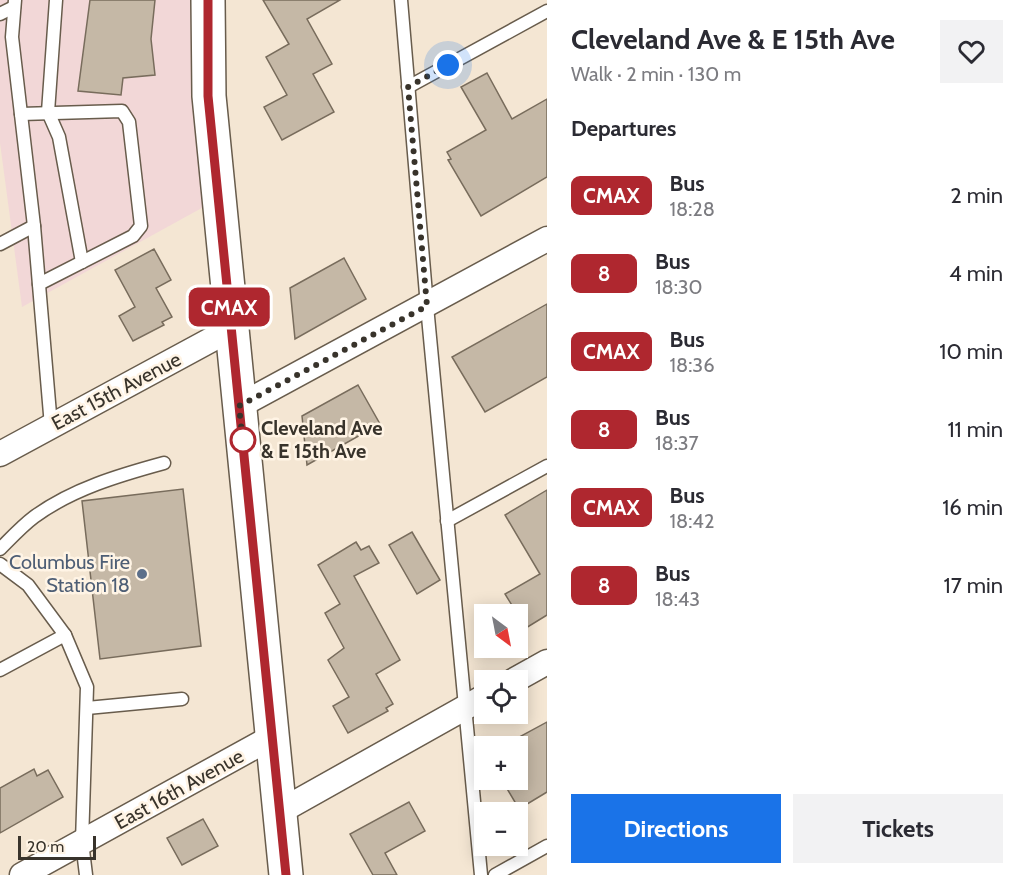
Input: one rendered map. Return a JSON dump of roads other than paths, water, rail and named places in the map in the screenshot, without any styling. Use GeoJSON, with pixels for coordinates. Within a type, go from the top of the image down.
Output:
{"type":"FeatureCollection","features":[{"type":"Feature","properties":{"kind":"main road"},"geometry":{"type":"LineString","coordinates":[[208,0],[208,96],[286,875]]}},
{"type":"Feature","properties":{"kind":"street"},"geometry":{"type":"LineString","coordinates":[[239,406],[547,239]]}},
{"type":"Feature","properties":{"kind":"street","name":"East 15th Avenue"},"geometry":{"type":"LineString","coordinates":[[0,454],[231,329]]}},
{"type":"Feature","properties":{"kind":"street"},"geometry":{"type":"LineString","coordinates":[[528,673],[547,662]]}},
{"type":"Feature","properties":{"kind":"street"},"geometry":{"type":"LineString","coordinates":[[279,812],[474,704]]}},
{"type":"Feature","properties":{"kind":"street","name":"East 16th Avenue"},"geometry":{"type":"LineString","coordinates":[[22,875],[272,737]]}},
{"type":"Feature","properties":{"kind":"lane"},"geometry":{"type":"LineString","coordinates":[[56,0],[48,112],[59,137],[82,262]]}},
{"type":"Feature","properties":{"kind":"lane"},"geometry":{"type":"LineString","coordinates":[[401,0],[447,521],[474,696]]}},
{"type":"Feature","properties":{"kind":"lane"},"geometry":{"type":"LineString","coordinates":[[0,14],[14,4]]}},
{"type":"Feature","properties":{"kind":"lane"},"geometry":{"type":"LineString","coordinates":[[14,4],[12,37],[34,226],[51,426]]}},
{"type":"Feature","properties":{"kind":"lane"},"geometry":{"type":"LineString","coordinates":[[408,87],[547,12]]}},
{"type":"Feature","properties":{"kind":"lane"},"geometry":{"type":"LineString","coordinates":[[21,114],[122,111],[129,122],[141,226],[133,236],[39,284]]}},
{"type":"Feature","properties":{"kind":"lane"},"geometry":{"type":"LineString","coordinates":[[0,244],[34,226]]}},
{"type":"Feature","properties":{"kind":"lane"},"geometry":{"type":"LineString","coordinates":[[0,549],[34,516],[70,497],[113,477],[164,463]]}},
{"type":"Feature","properties":{"kind":"lane"},"geometry":{"type":"LineString","coordinates":[[447,521],[547,466]]}},
{"type":"Feature","properties":{"kind":"lane"},"geometry":{"type":"LineString","coordinates":[[0,564],[28,585],[65,635],[87,687],[82,842],[86,875]]}},
{"type":"Feature","properties":{"kind":"lane"},"geometry":{"type":"LineString","coordinates":[[0,670],[65,635]]}},
{"type":"Feature","properties":{"kind":"lane"},"geometry":{"type":"LineString","coordinates":[[87,708],[182,699]]}},
{"type":"Feature","properties":{"kind":"lane"},"geometry":{"type":"LineString","coordinates":[[476,724],[481,875]]}},
{"type":"Feature","properties":{"kind":"lane"},"geometry":{"type":"LineString","coordinates":[[495,875],[547,846]]}},
{"type":"Feature","properties":{"kind":"place","name":"Cleveland Ave & E 15th Ave"},"geometry":{"type":"Point","coordinates":[243,440]}},
{"type":"Feature","properties":{"kind":"place","name":"Columbus Fire Station 18"},"geometry":{"type":"Point","coordinates":[142,574]}}]}
